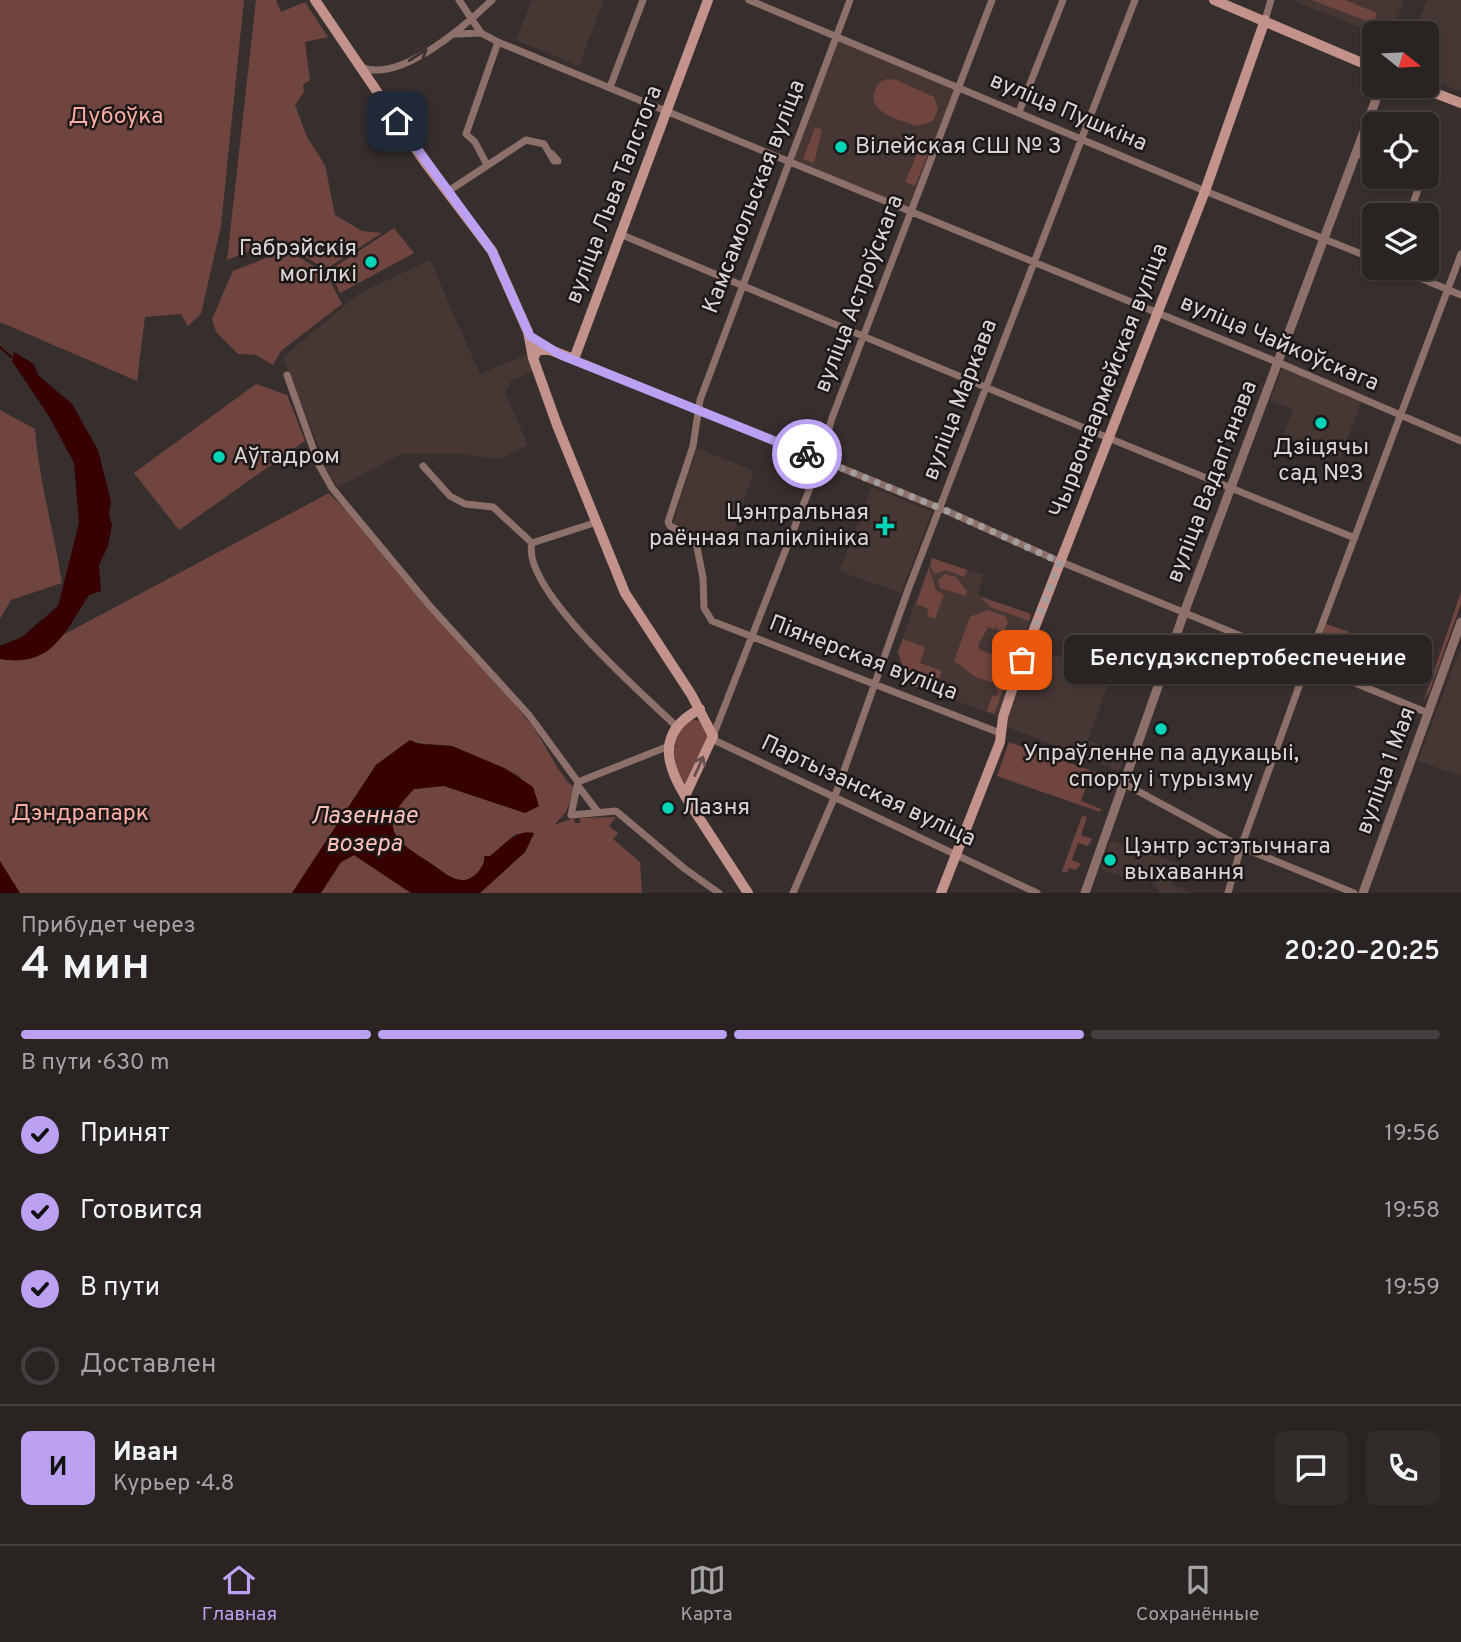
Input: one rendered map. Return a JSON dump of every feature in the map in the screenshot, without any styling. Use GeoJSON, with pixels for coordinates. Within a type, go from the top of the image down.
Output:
{"type":"FeatureCollection","features":[{"type":"Feature","properties":{"kind":"main road"},"geometry":{"type":"LineString","coordinates":[[315,0],[447,192],[492,251],[534,341],[574,359]]}},
{"type":"Feature","properties":{"kind":"main road","name":"вуліца Льва Талстога"},"geometry":{"type":"LineString","coordinates":[[574,359],[708,0]]}},
{"type":"Feature","properties":{"kind":"main road"},"geometry":{"type":"LineString","coordinates":[[1214,0],[1362,63]]}},
{"type":"Feature","properties":{"kind":"main road","name":"Чырвонаармейская вуліца"},"geometry":{"type":"LineString","coordinates":[[941,893],[1000,743],[1000,733],[1022,660],[1205,191],[1265,20]]}},
{"type":"Feature","properties":{"kind":"main road"},"geometry":{"type":"LineString","coordinates":[[1439,94],[1461,103]]}},
{"type":"Feature","properties":{"kind":"main road"},"geometry":{"type":"LineString","coordinates":[[528,332],[533,358],[625,593],[700,709],[713,736]]}},
{"type":"Feature","properties":{"kind":"main road"},"geometry":{"type":"LineString","coordinates":[[533,358],[539,349],[550,350]]}},
{"type":"Feature","properties":{"kind":"main road"},"geometry":{"type":"LineString","coordinates":[[700,709],[676,726],[669,746],[670,766],[685,796],[748,893]]}},
{"type":"Feature","properties":{"kind":"main road","name":"вуліца Астроўскага"},"geometry":{"type":"LineString","coordinates":[[685,796],[713,736]]}},
{"type":"Feature","properties":{"kind":"street","name":"вуліца Чайкоўскага"},"geometry":{"type":"LineString","coordinates":[[459,0],[481,33],[498,43],[1278,362],[1461,441]]}},
{"type":"Feature","properties":{"kind":"street"},"geometry":{"type":"LineString","coordinates":[[358,65],[367,69],[400,66],[456,34],[492,0]]}},
{"type":"Feature","properties":{"kind":"street"},"geometry":{"type":"LineString","coordinates":[[610,87],[643,0]]}},
{"type":"Feature","properties":{"kind":"street","name":"вуліца Пушкіна"},"geometry":{"type":"LineString","coordinates":[[749,0],[769,4],[960,89],[1362,254]]}},
{"type":"Feature","properties":{"kind":"street","name":"Камсамольская вуліца"},"geometry":{"type":"LineString","coordinates":[[712,621],[704,608],[703,578],[696,542],[668,522],[693,446],[699,409],[850,0]]}},
{"type":"Feature","properties":{"kind":"street","name":"вуліца Астроўскага"},"geometry":{"type":"LineString","coordinates":[[713,736],[754,637],[864,335],[992,0]]}},
{"type":"Feature","properties":{"kind":"street"},"geometry":{"type":"LineString","coordinates":[[1019,112],[1063,0]]}},
{"type":"Feature","properties":{"kind":"street","name":"вуліца Маркава"},"geometry":{"type":"LineString","coordinates":[[793,893],[835,796],[874,682],[1136,0]]}},
{"type":"Feature","properties":{"kind":"street","name":"Чырвонаармейская вуліца"},"geometry":{"type":"LineString","coordinates":[[1265,20],[1271,0]]}},
{"type":"Feature","properties":{"kind":"street"},"geometry":{"type":"LineString","coordinates":[[456,34],[481,33]]}},
{"type":"Feature","properties":{"kind":"street"},"geometry":{"type":"LineString","coordinates":[[487,165],[475,142],[466,134],[498,43]]}},
{"type":"Feature","properties":{"kind":"street","name":"вуліца Вадапʼянава"},"geometry":{"type":"LineString","coordinates":[[1084,893],[1184,613],[1377,98]]}},
{"type":"Feature","properties":{"kind":"street"},"geometry":{"type":"LineString","coordinates":[[447,192],[530,139],[544,144],[552,154]]}},
{"type":"Feature","properties":{"kind":"street"},"geometry":{"type":"LineString","coordinates":[[1356,153],[1362,155]]}},
{"type":"Feature","properties":{"kind":"street"},"geometry":{"type":"LineString","coordinates":[[620,234],[864,335],[986,389],[1111,436],[1231,488],[1355,537]]}},
{"type":"Feature","properties":{"kind":"street"},"geometry":{"type":"LineString","coordinates":[[1228,893],[1241,847],[1307,664],[1461,254]]}},
{"type":"Feature","properties":{"kind":"street"},"geometry":{"type":"LineString","coordinates":[[1424,280],[1461,295]]}},
{"type":"Feature","properties":{"kind":"street"},"geometry":{"type":"LineString","coordinates":[[574,359],[940,508],[1060,562],[1428,713]]}},
{"type":"Feature","properties":{"kind":"street"},"geometry":{"type":"LineString","coordinates":[[287,375],[300,418],[326,480],[429,605],[529,715],[598,812]]}},
{"type":"Feature","properties":{"kind":"street"},"geometry":{"type":"LineString","coordinates":[[423,466],[450,496],[465,504],[493,507],[532,543]]}},
{"type":"Feature","properties":{"kind":"street"},"geometry":{"type":"LineString","coordinates":[[532,543],[597,522]]}},
{"type":"Feature","properties":{"kind":"street"},"geometry":{"type":"LineString","coordinates":[[532,543],[531,564],[557,607],[676,726]]}},
{"type":"Feature","properties":{"kind":"street","name":"Піянерская вуліца"},"geometry":{"type":"LineString","coordinates":[[712,621],[1000,733]]}},
{"type":"Feature","properties":{"kind":"street","name":"вуліца 1 Мая"},"geometry":{"type":"LineString","coordinates":[[1363,893],[1461,622]]}},
{"type":"Feature","properties":{"kind":"street","name":"Партызанская вуліца"},"geometry":{"type":"LineString","coordinates":[[713,736],[716,741],[1037,893]]}},
{"type":"Feature","properties":{"kind":"street"},"geometry":{"type":"LineString","coordinates":[[578,784],[669,746]]}},
{"type":"Feature","properties":{"kind":"street"},"geometry":{"type":"LineString","coordinates":[[1123,783],[1241,847],[1354,893]]}},
{"type":"Feature","properties":{"kind":"street"},"geometry":{"type":"LineString","coordinates":[[578,784],[571,815],[615,811],[685,869],[719,893]]}},
{"type":"Feature","properties":{"kind":"shaded area"},"geometry":{"type":"Polygon","coordinates":[[[532,0],[604,0],[579,66],[516,40],[532,0]]]}},
{"type":"Feature","properties":{"kind":"shaded area"},"geometry":{"type":"Polygon","coordinates":[[[1291,0],[1404,0],[1396,21],[1362,21],[1362,28],[1291,0]]]}},
{"type":"Feature","properties":{"kind":"shaded area"},"geometry":{"type":"Polygon","coordinates":[[[1427,0],[1461,0],[1461,92],[1439,83],[1439,21],[1418,21],[1427,0]]]}},
{"type":"Feature","properties":{"kind":"shaded area"},"geometry":{"type":"Polygon","coordinates":[[[838,40],[957,89],[910,210],[794,160],[838,40]]]}},
{"type":"Feature","properties":{"kind":"shaded area"},"geometry":{"type":"Polygon","coordinates":[[[430,260],[480,374],[528,354],[539,369],[511,381],[505,393],[528,445],[500,459],[461,454],[402,454],[338,487],[321,465],[323,458],[283,357],[360,293],[430,260]]]}},
{"type":"Feature","properties":{"kind":"shaded area","name":"Дзіцячы сад №3"},"geometry":{"type":"Polygon","coordinates":[[[1282,368],[1361,402],[1340,459],[1283,437],[1293,409],[1270,401],[1282,368]]]}},
{"type":"Feature","properties":{"kind":"shaded area"},"geometry":{"type":"Polygon","coordinates":[[[697,448],[754,471],[732,538],[726,545],[673,523],[697,448]]]}},
{"type":"Feature","properties":{"kind":"shaded area"},"geometry":{"type":"Polygon","coordinates":[[[872,487],[932,512],[901,593],[839,571],[872,487]]]}},
{"type":"Feature","properties":{"kind":"shaded area"},"geometry":{"type":"Polygon","coordinates":[[[932,558],[984,575],[978,593],[980,596],[1032,614],[1022,642],[1037,650],[1112,673],[1088,740],[1125,754],[1119,771],[1010,728],[995,715],[909,684],[897,652],[932,558]]]}},
{"type":"Feature","properties":{"kind":"shaded area"},"geometry":{"type":"Polygon","coordinates":[[[1461,647],[1461,776],[1418,761],[1461,647]]]}},
{"type":"Feature","properties":{"kind":"shaded area"},"geometry":{"type":"Polygon","coordinates":[[[1111,840],[1179,864],[1171,884],[1193,893],[1159,893],[1151,878],[1147,877],[1145,884],[1101,870],[1111,840]]]}},
{"type":"Feature","properties":{"kind":"green space","name":"Дубоўка"},"geometry":{"type":"Polygon","coordinates":[[[0,0],[244,0],[221,226],[201,314],[188,326],[181,314],[145,317],[137,381],[0,322],[0,0]]]}},
{"type":"Feature","properties":{"kind":"green space"},"geometry":{"type":"Polygon","coordinates":[[[256,0],[276,0],[281,12],[305,2],[328,37],[305,42],[310,80],[303,85],[304,92],[295,105],[307,137],[325,165],[335,215],[362,231],[382,233],[326,269],[276,240],[227,260],[256,0]]]}},
{"type":"Feature","properties":{"kind":"green space"},"geometry":{"type":"Polygon","coordinates":[[[1311,0],[1345,0],[1377,13],[1374,21],[1311,0]]]}},
{"type":"Feature","properties":{"kind":"green space"},"geometry":{"type":"Polygon","coordinates":[[[887,79],[896,80],[934,97],[938,109],[933,121],[917,126],[880,110],[874,98],[875,90],[887,79]]]}},
{"type":"Feature","properties":{"kind":"green space"},"geometry":{"type":"Polygon","coordinates":[[[815,128],[822,129],[814,163],[803,159],[815,128]]]}},
{"type":"Feature","properties":{"kind":"green space"},"geometry":{"type":"Polygon","coordinates":[[[922,142],[931,146],[915,186],[905,182],[922,142]]]}},
{"type":"Feature","properties":{"kind":"green space","name":"Габрэйскія могілкі"},"geometry":{"type":"Polygon","coordinates":[[[394,228],[414,253],[340,293],[330,270],[394,228]]]}},
{"type":"Feature","properties":{"kind":"green space"},"geometry":{"type":"Polygon","coordinates":[[[286,250],[326,273],[342,304],[281,351],[273,365],[256,355],[238,354],[216,332],[212,319],[233,271],[286,250]]]}},
{"type":"Feature","properties":{"kind":"green space","name":"Аўтадром"},"geometry":{"type":"Polygon","coordinates":[[[256,384],[287,395],[305,441],[179,530],[134,473],[256,384]]]}},
{"type":"Feature","properties":{"kind":"green space"},"geometry":{"type":"Polygon","coordinates":[[[0,410],[35,429],[62,583],[11,600],[0,619],[0,410]]]}},
{"type":"Feature","properties":{"kind":"green space","name":"Дэндрапарк"},"geometry":{"type":"Polygon","coordinates":[[[329,493],[407,577],[482,664],[530,723],[564,776],[575,788],[566,812],[554,825],[574,818],[575,823],[580,823],[580,818],[616,817],[609,826],[618,833],[613,839],[640,862],[642,893],[480,893],[525,852],[534,834],[515,834],[490,857],[484,856],[482,867],[470,879],[457,879],[445,873],[409,849],[395,833],[395,814],[414,789],[444,786],[525,813],[539,806],[519,776],[504,768],[452,746],[407,742],[376,765],[292,893],[20,893],[0,865],[0,659],[18,660],[42,654],[61,636],[329,493]]]}},
{"type":"Feature","properties":{"kind":"green space"},"geometry":{"type":"Polygon","coordinates":[[[932,558],[967,570],[964,577],[946,570],[934,574],[930,565],[932,558]]]}},
{"type":"Feature","properties":{"kind":"green space"},"geometry":{"type":"Polygon","coordinates":[[[929,568],[936,590],[944,595],[935,619],[927,616],[929,609],[916,604],[929,568]]]}},
{"type":"Feature","properties":{"kind":"green space"},"geometry":{"type":"Polygon","coordinates":[[[945,574],[956,577],[967,591],[966,596],[940,588],[938,580],[945,574]]]}},
{"type":"Feature","properties":{"kind":"green space"},"geometry":{"type":"Polygon","coordinates":[[[1461,592],[1461,604],[1429,693],[1424,700],[1461,592]]]}},
{"type":"Feature","properties":{"kind":"green space"},"geometry":{"type":"Polygon","coordinates":[[[981,597],[1031,614],[1029,621],[990,607],[981,597]]]}},
{"type":"Feature","properties":{"kind":"green space"},"geometry":{"type":"Polygon","coordinates":[[[987,610],[1005,616],[1008,622],[1004,632],[996,629],[996,625],[994,629],[988,627],[978,645],[980,650],[995,655],[992,664],[1008,670],[1014,660],[994,714],[987,711],[992,696],[999,695],[993,683],[974,676],[954,661],[970,617],[987,610]]]}},
{"type":"Feature","properties":{"kind":"green space"},"geometry":{"type":"Polygon","coordinates":[[[1326,624],[1349,632],[1338,665],[1314,656],[1326,624]]]}},
{"type":"Feature","properties":{"kind":"green space"},"geometry":{"type":"Polygon","coordinates":[[[903,639],[925,647],[920,663],[942,671],[934,693],[909,684],[898,652],[903,639]]]}},
{"type":"Feature","properties":{"kind":"green space"},"geometry":{"type":"Polygon","coordinates":[[[691,719],[699,721],[709,735],[686,791],[679,778],[672,748],[678,745],[671,746],[674,735],[691,719]]]}},
{"type":"Feature","properties":{"kind":"green space"},"geometry":{"type":"Polygon","coordinates":[[[1009,742],[1112,778],[1110,783],[1090,776],[1081,801],[1101,809],[1100,812],[997,776],[1009,742]]]}},
{"type":"Feature","properties":{"kind":"green space"},"geometry":{"type":"Polygon","coordinates":[[[1082,816],[1087,817],[1081,835],[1092,839],[1088,846],[1078,843],[1072,860],[1081,864],[1076,870],[1069,868],[1067,873],[1062,871],[1082,816]]]}},
{"type":"Feature","properties":{"kind":"green space"},"geometry":{"type":"Polygon","coordinates":[[[354,855],[411,893],[321,893],[341,862],[354,855]]]}},
{"type":"Feature","properties":{"kind":"water"},"geometry":{"type":"Polygon","coordinates":[[[14,352],[34,364],[38,375],[72,404],[98,450],[111,501],[109,515],[112,525],[108,546],[99,565],[101,591],[89,595],[55,644],[32,658],[18,660],[0,659],[0,646],[22,637],[58,606],[79,523],[74,463],[50,418],[12,361],[14,352]]]}},
{"type":"Feature","properties":{"kind":"water","name":"Лазеннае возера"},"geometry":{"type":"Polygon","coordinates":[[[410,740],[419,744],[452,746],[504,768],[533,787],[539,806],[525,813],[444,786],[414,789],[396,812],[393,822],[398,838],[406,846],[449,876],[462,880],[477,873],[483,865],[484,856],[490,856],[516,835],[534,833],[525,852],[480,893],[411,893],[354,855],[341,862],[321,893],[292,893],[376,765],[410,740]]]}},
{"type":"Feature","properties":{"kind":"water"},"geometry":{"type":"Polygon","coordinates":[[[0,861],[20,893],[0,893],[0,861]]]}},
{"type":"Feature","properties":{"kind":"waterway"},"geometry":{"type":"LineString","coordinates":[[0,347],[11,357]]}},
{"type":"Feature","properties":{"kind":"way so far"},"geometry":{"type":"LineString","coordinates":[[807,454],[947,511],[1060,562],[1022,660]]}},
{"type":"Feature","properties":{"kind":"place","name":"Вілейская СШ № 3"},"geometry":{"type":"Point","coordinates":[841,147]}},
{"type":"Feature","properties":{"kind":"place","name":"Габрэйскія могілкі"},"geometry":{"type":"Point","coordinates":[371,262]}},
{"type":"Feature","properties":{"kind":"place","name":"Дзіцячы сад №3"},"geometry":{"type":"Point","coordinates":[1321,423]}},
{"type":"Feature","properties":{"kind":"place","name":"Аўтадром"},"geometry":{"type":"Point","coordinates":[219,457]}},
{"type":"Feature","properties":{"kind":"place","name":"Цэнтральная раённая паліклініка"},"geometry":{"type":"Point","coordinates":[885,526]}},
{"type":"Feature","properties":{"kind":"place","name":"Белсудэкспертобеспечение"},"geometry":{"type":"Point","coordinates":[1022,660]}},
{"type":"Feature","properties":{"kind":"place","name":"Упраўленне па адукацыі, спорту і турызму"},"geometry":{"type":"Point","coordinates":[1161,729]}},
{"type":"Feature","properties":{"kind":"place","name":"Лазня"},"geometry":{"type":"Point","coordinates":[668,808]}},
{"type":"Feature","properties":{"kind":"place","name":"Цэнтр эстэтычнага выхавання"},"geometry":{"type":"Point","coordinates":[1110,860]}},
{"type":"Feature","properties":{"kind":"route"},"geometry":{"type":"LineString","coordinates":[[397,121],[492,251],[534,341],[561,355],[807,454]]}}]}
